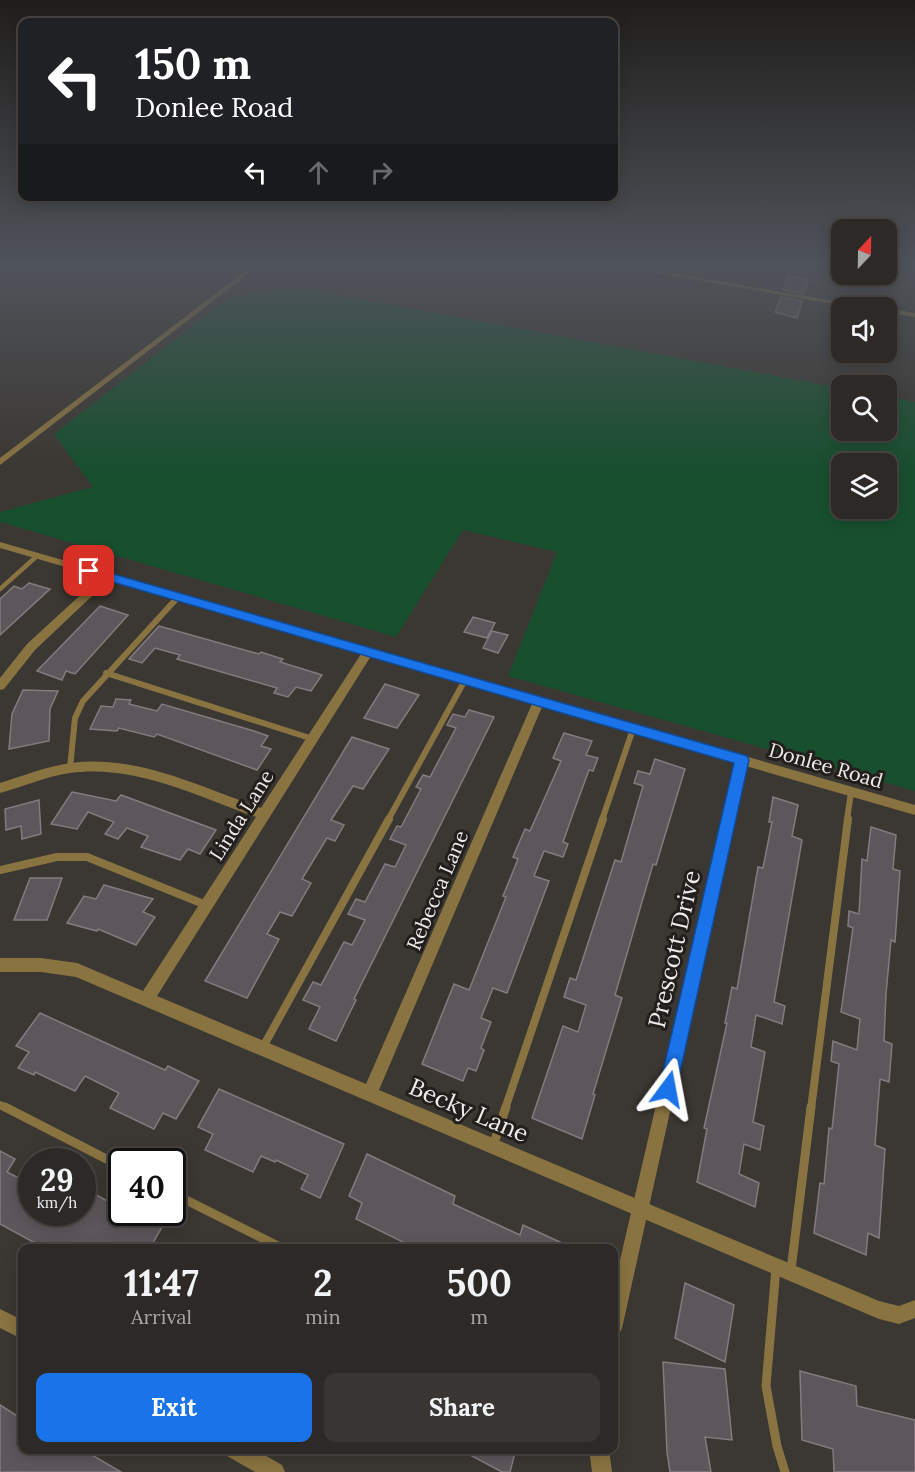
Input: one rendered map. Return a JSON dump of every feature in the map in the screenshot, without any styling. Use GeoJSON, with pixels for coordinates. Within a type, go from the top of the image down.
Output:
{"type":"FeatureCollection","features":[{"type":"Feature","properties":{"kind":"street"},"geometry":{"type":"LineString","coordinates":[[0,462],[167,334]]}},
{"type":"Feature","properties":{"kind":"street","name":"Donlee Road"},"geometry":{"type":"LineString","coordinates":[[0,545],[915,810]]}},
{"type":"Feature","properties":{"kind":"street"},"geometry":{"type":"LineString","coordinates":[[0,687],[32,647],[107,576]]}},
{"type":"Feature","properties":{"kind":"street","name":"Linda Lane"},"geometry":{"type":"LineString","coordinates":[[147,998],[368,652]]}},
{"type":"Feature","properties":{"kind":"street","name":"Rebecca Lane"},"geometry":{"type":"LineString","coordinates":[[370,1093],[539,701]]}},
{"type":"Feature","properties":{"kind":"street","name":"Prescott Drive"},"geometry":{"type":"LineString","coordinates":[[618,1306],[742,760]]}},
{"type":"Feature","properties":{"kind":"street"},"geometry":{"type":"LineString","coordinates":[[0,788],[70,768],[98,767],[141,771],[264,814]]}},
{"type":"Feature","properties":{"kind":"street","name":"Becky Lane"},"geometry":{"type":"LineString","coordinates":[[0,965],[31,964],[64,967],[147,998],[879,1310],[898,1315],[915,1309]]}},
{"type":"Feature","properties":{"kind":"street"},"geometry":{"type":"LineString","coordinates":[[0,1318],[18,1328]]}},
{"type":"Feature","properties":{"kind":"street"},"geometry":{"type":"LineString","coordinates":[[243,1454],[275,1472]]}},
{"type":"Feature","properties":{"kind":"street"},"geometry":{"type":"LineString","coordinates":[[600,1454],[602,1472]]}},
{"type":"Feature","properties":{"kind":"lane"},"geometry":{"type":"LineString","coordinates":[[0,589],[37,556]]}},
{"type":"Feature","properties":{"kind":"lane"},"geometry":{"type":"LineString","coordinates":[[70,768],[75,718],[83,701],[106,673],[178,597]]}},
{"type":"Feature","properties":{"kind":"lane"},"geometry":{"type":"LineString","coordinates":[[106,673],[313,739]]}},
{"type":"Feature","properties":{"kind":"lane"},"geometry":{"type":"LineString","coordinates":[[262,1048],[465,680]]}},
{"type":"Feature","properties":{"kind":"lane"},"geometry":{"type":"LineString","coordinates":[[493,1146],[633,729]]}},
{"type":"Feature","properties":{"kind":"lane"},"geometry":{"type":"LineString","coordinates":[[785,1472],[777,1446],[766,1386],[851,792]]}},
{"type":"Feature","properties":{"kind":"lane"},"geometry":{"type":"LineString","coordinates":[[0,870],[57,857],[87,857],[207,905]]}},
{"type":"Feature","properties":{"kind":"lane"},"geometry":{"type":"LineString","coordinates":[[0,1105],[108,1160]]}},
{"type":"Feature","properties":{"kind":"lane"},"geometry":{"type":"LineString","coordinates":[[186,1200],[274,1244]]}},
{"type":"Feature","properties":{"kind":"green space"},"geometry":{"type":"Polygon","coordinates":[[[183,334],[546,334],[831,386],[831,441],[897,441],[897,398],[915,402],[915,791],[508,676],[557,552],[463,530],[396,637],[0,522],[0,512],[93,487],[54,434],[183,334]]]}},
{"type":"Feature","properties":{"kind":"building"},"geometry":{"type":"Polygon","coordinates":[[[29,583],[50,589],[0,635],[0,599],[14,586],[22,589],[29,583]]]}},
{"type":"Feature","properties":{"kind":"building"},"geometry":{"type":"Polygon","coordinates":[[[100,606],[128,615],[75,674],[66,671],[62,680],[37,671],[100,606]]]}},
{"type":"Feature","properties":{"kind":"building"},"geometry":{"type":"Polygon","coordinates":[[[473,617],[495,623],[487,638],[464,632],[473,617]]]}},
{"type":"Feature","properties":{"kind":"building"},"geometry":{"type":"Polygon","coordinates":[[[159,626],[259,654],[261,652],[283,659],[280,662],[322,675],[311,691],[296,687],[288,697],[274,693],[277,688],[177,659],[180,655],[155,648],[142,663],[129,659],[159,626]]]}},
{"type":"Feature","properties":{"kind":"building"},"geometry":{"type":"Polygon","coordinates":[[[492,631],[508,635],[498,653],[483,648],[492,631]]]}},
{"type":"Feature","properties":{"kind":"building"},"geometry":{"type":"Polygon","coordinates":[[[385,684],[419,695],[397,728],[364,718],[385,684]]]}},
{"type":"Feature","properties":{"kind":"building"},"geometry":{"type":"Polygon","coordinates":[[[23,690],[58,691],[50,709],[49,741],[9,749],[12,714],[23,690]]]}},
{"type":"Feature","properties":{"kind":"building"},"geometry":{"type":"Polygon","coordinates":[[[116,699],[131,700],[129,704],[157,711],[162,704],[254,731],[268,736],[261,746],[271,749],[257,770],[157,734],[154,737],[119,728],[117,731],[90,729],[101,706],[113,707],[116,699]]]}},
{"type":"Feature","properties":{"kind":"building"},"geometry":{"type":"Polygon","coordinates":[[[469,710],[494,717],[354,999],[356,1000],[336,1041],[309,1029],[320,1007],[303,1000],[313,982],[321,985],[344,942],[352,945],[365,920],[348,914],[356,899],[365,902],[385,864],[395,867],[406,845],[390,839],[397,826],[401,827],[421,789],[416,787],[423,775],[430,777],[456,728],[447,725],[453,714],[465,717],[469,710]]]}},
{"type":"Feature","properties":{"kind":"building"},"geometry":{"type":"Polygon","coordinates":[[[564,733],[592,741],[586,755],[598,758],[593,771],[589,770],[575,808],[563,842],[568,844],[563,857],[544,851],[534,876],[549,881],[507,993],[493,988],[481,1018],[491,1022],[481,1048],[484,1050],[476,1071],[468,1068],[463,1081],[422,1064],[454,984],[469,990],[506,897],[503,896],[518,859],[513,857],[525,829],[530,831],[561,761],[553,758],[564,733]]]}},
{"type":"Feature","properties":{"kind":"building"},"geometry":{"type":"Polygon","coordinates":[[[352,737],[389,749],[363,789],[353,786],[331,820],[344,825],[335,841],[327,838],[302,879],[311,883],[292,916],[280,912],[267,934],[279,939],[247,998],[205,981],[352,737]]]}},
{"type":"Feature","properties":{"kind":"building"},"geometry":{"type":"Polygon","coordinates":[[[655,759],[685,769],[656,865],[653,864],[615,995],[622,998],[582,1139],[532,1118],[563,1026],[578,1032],[586,1005],[564,997],[570,978],[576,980],[615,860],[621,862],[643,786],[634,783],[638,771],[650,774],[655,759]]]}},
{"type":"Feature","properties":{"kind":"building"},"geometry":{"type":"Polygon","coordinates":[[[72,792],[116,801],[121,795],[216,830],[200,854],[188,849],[180,860],[141,847],[148,836],[127,828],[118,839],[105,834],[114,822],[88,812],[77,829],[51,824],[72,792]]]}},
{"type":"Feature","properties":{"kind":"building"},"geometry":{"type":"Polygon","coordinates":[[[773,797],[798,805],[792,836],[802,840],[774,1002],[785,1006],[782,1024],[756,1015],[751,1047],[765,1052],[753,1122],[764,1126],[760,1150],[744,1144],[739,1174],[759,1183],[755,1207],[697,1182],[707,1129],[704,1128],[727,1023],[725,1023],[732,987],[737,989],[758,867],[763,868],[772,822],[769,822],[773,797]]]}},
{"type":"Feature","properties":{"kind":"building"},"geometry":{"type":"Polygon","coordinates":[[[39,800],[41,834],[22,839],[21,826],[6,830],[5,809],[39,800]]]}},
{"type":"Feature","properties":{"kind":"building"},"geometry":{"type":"Polygon","coordinates":[[[871,827],[896,835],[893,869],[900,871],[895,942],[891,940],[886,994],[884,1041],[892,1044],[889,1082],[880,1079],[875,1145],[885,1149],[879,1238],[868,1233],[866,1255],[814,1233],[820,1183],[824,1184],[829,1128],[832,1129],[839,1064],[831,1061],[833,1041],[857,1050],[860,1019],[841,1012],[853,928],[848,926],[849,911],[859,914],[862,859],[867,861],[871,827]]]}},
{"type":"Feature","properties":{"kind":"building"},"geometry":{"type":"Polygon","coordinates":[[[30,878],[62,878],[47,920],[14,920],[30,878]]]}},
{"type":"Feature","properties":{"kind":"building"},"geometry":{"type":"Polygon","coordinates":[[[104,885],[153,899],[143,912],[155,917],[136,945],[98,929],[97,931],[67,923],[84,896],[96,899],[104,885]]]}},
{"type":"Feature","properties":{"kind":"building"},"geometry":{"type":"Polygon","coordinates":[[[40,1013],[165,1070],[168,1066],[199,1081],[176,1119],[163,1113],[154,1129],[110,1108],[119,1093],[85,1076],[75,1091],[35,1072],[34,1075],[18,1068],[29,1052],[16,1046],[40,1013]]]}},
{"type":"Feature","properties":{"kind":"building"},"geometry":{"type":"Polygon","coordinates":[[[219,1089],[344,1144],[320,1198],[301,1189],[308,1175],[276,1160],[275,1162],[261,1156],[253,1172],[205,1150],[213,1134],[198,1127],[219,1089]]]}},
{"type":"Feature","properties":{"kind":"building"},"geometry":{"type":"Polygon","coordinates":[[[0,1151],[15,1159],[7,1172],[18,1178],[18,1226],[96,1226],[96,1195],[108,1201],[108,1226],[162,1227],[152,1244],[37,1244],[0,1224],[0,1151]]]}},
{"type":"Feature","properties":{"kind":"building"},"geometry":{"type":"Polygon","coordinates":[[[367,1154],[455,1196],[453,1204],[520,1235],[523,1225],[564,1244],[407,1244],[356,1219],[362,1203],[349,1196],[367,1154]]]}},
{"type":"Feature","properties":{"kind":"building"},"geometry":{"type":"Polygon","coordinates":[[[685,1283],[734,1305],[725,1362],[675,1338],[685,1283]]]}},
{"type":"Feature","properties":{"kind":"building"},"geometry":{"type":"Polygon","coordinates":[[[663,1362],[725,1369],[732,1440],[705,1437],[711,1472],[670,1472],[663,1362]]]}},
{"type":"Feature","properties":{"kind":"building"},"geometry":{"type":"Polygon","coordinates":[[[800,1371],[856,1386],[857,1406],[915,1420],[915,1472],[834,1472],[833,1449],[802,1440],[800,1371]]]}},
{"type":"Feature","properties":{"kind":"building"},"geometry":{"type":"Polygon","coordinates":[[[0,1405],[18,1416],[18,1454],[90,1454],[121,1472],[0,1472],[0,1405]]]}},
{"type":"Feature","properties":{"kind":"building"},"geometry":{"type":"Polygon","coordinates":[[[468,1454],[515,1454],[510,1472],[502,1472],[468,1454]]]}},
{"type":"Feature","properties":{"kind":"route"},"geometry":{"type":"LineString","coordinates":[[89,571],[742,760],[668,1089]]}}]}
